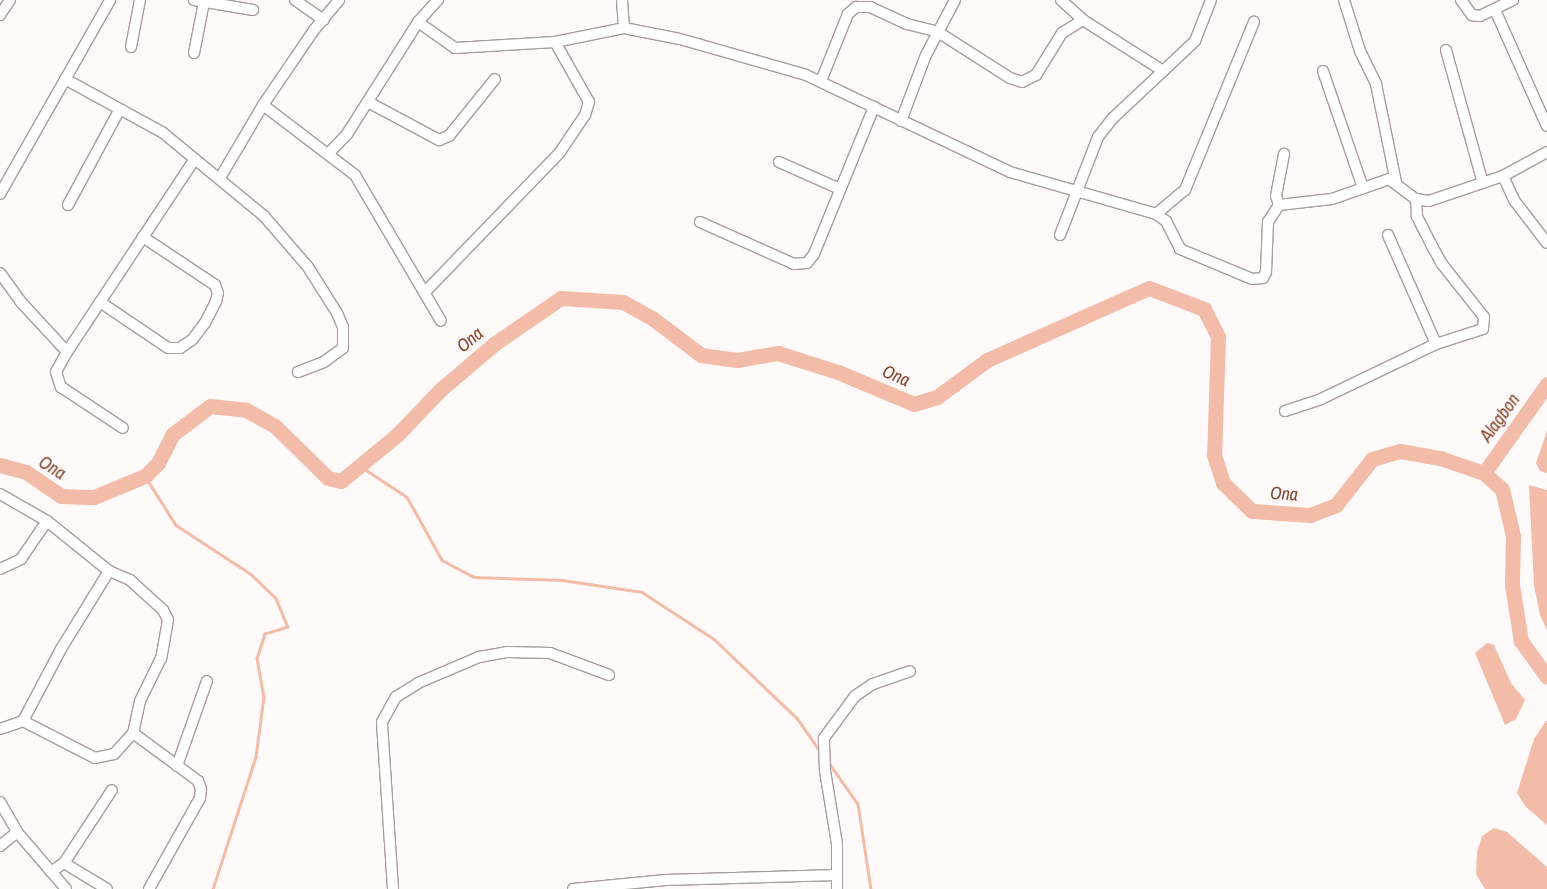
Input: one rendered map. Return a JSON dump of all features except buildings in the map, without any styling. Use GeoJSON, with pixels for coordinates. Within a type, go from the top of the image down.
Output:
{"type":"FeatureCollection","features":[{"type":"Feature","properties":{"kind":"street"},"geometry":{"type":"LineString","coordinates":[[0,15],[10,0]]}},
{"type":"Feature","properties":{"kind":"street"},"geometry":{"type":"LineString","coordinates":[[0,194],[110,0]]}},
{"type":"Feature","properties":{"kind":"street"},"geometry":{"type":"LineString","coordinates":[[131,46],[140,0]]}},
{"type":"Feature","properties":{"kind":"street"},"geometry":{"type":"LineString","coordinates":[[295,0],[324,20]]}},
{"type":"Feature","properties":{"kind":"street"},"geometry":{"type":"LineString","coordinates":[[220,178],[263,106],[339,0]]}},
{"type":"Feature","properties":{"kind":"street"},"geometry":{"type":"LineString","coordinates":[[328,154],[368,102],[418,22],[438,0]]}},
{"type":"Feature","properties":{"kind":"street"},"geometry":{"type":"LineString","coordinates":[[622,0],[624,28]]}},
{"type":"Feature","properties":{"kind":"street"},"geometry":{"type":"LineString","coordinates":[[901,121],[926,55],[955,0]]}},
{"type":"Feature","properties":{"kind":"street"},"geometry":{"type":"LineString","coordinates":[[1061,0],[1083,20],[1163,71]]}},
{"type":"Feature","properties":{"kind":"street"},"geometry":{"type":"LineString","coordinates":[[1344,0],[1360,51],[1376,84],[1396,182]]}},
{"type":"Feature","properties":{"kind":"street"},"geometry":{"type":"LineString","coordinates":[[1462,0],[1472,15],[1483,16],[1514,0]]}},
{"type":"Feature","properties":{"kind":"street"},"geometry":{"type":"LineString","coordinates":[[194,53],[199,1],[253,10]]}},
{"type":"Feature","properties":{"kind":"street"},"geometry":{"type":"LineString","coordinates":[[1060,235],[1074,192],[1103,129],[1195,41],[1209,1]]}},
{"type":"Feature","properties":{"kind":"street"},"geometry":{"type":"LineString","coordinates":[[821,81],[848,14],[856,7],[870,6],[907,24],[938,32],[1010,78],[1022,82],[1036,75],[1062,32],[1083,20]]}},
{"type":"Feature","properties":{"kind":"street"},"geometry":{"type":"LineString","coordinates":[[1496,10],[1547,126]]}},
{"type":"Feature","properties":{"kind":"street"},"geometry":{"type":"LineString","coordinates":[[418,22],[455,48],[555,42],[624,28],[692,42],[821,81],[1010,172],[1074,192],[1156,214],[1166,221],[1180,249],[1259,279],[1266,272],[1268,222],[1279,205]]}},
{"type":"Feature","properties":{"kind":"street"},"geometry":{"type":"LineString","coordinates":[[1156,214],[1184,190],[1254,22]]}},
{"type":"Feature","properties":{"kind":"street"},"geometry":{"type":"LineString","coordinates":[[426,291],[560,152],[585,115],[589,102],[555,42]]}},
{"type":"Feature","properties":{"kind":"street"},"geometry":{"type":"LineString","coordinates":[[1446,50],[1484,183]]}},
{"type":"Feature","properties":{"kind":"street"},"geometry":{"type":"LineString","coordinates":[[1323,72],[1363,188]]}},
{"type":"Feature","properties":{"kind":"street"},"geometry":{"type":"LineString","coordinates":[[65,79],[162,132],[264,216],[308,267],[343,327],[344,348],[324,362],[298,372]]}},
{"type":"Feature","properties":{"kind":"street"},"geometry":{"type":"LineString","coordinates":[[368,102],[440,140],[449,136],[495,79]]}},
{"type":"Feature","properties":{"kind":"street"},"geometry":{"type":"LineString","coordinates":[[263,106],[355,175],[426,291],[441,321]]}},
{"type":"Feature","properties":{"kind":"street"},"geometry":{"type":"LineString","coordinates":[[700,222],[802,265],[811,260],[874,107]]}},
{"type":"Feature","properties":{"kind":"street"},"geometry":{"type":"LineString","coordinates":[[68,205],[120,109]]}},
{"type":"Feature","properties":{"kind":"street"},"geometry":{"type":"LineString","coordinates":[[1279,205],[1332,199],[1384,180],[1396,182],[1416,199],[1436,200],[1503,176],[1547,152]]}},
{"type":"Feature","properties":{"kind":"street"},"geometry":{"type":"LineString","coordinates":[[1279,205],[1276,196],[1284,154]]}},
{"type":"Feature","properties":{"kind":"street"},"geometry":{"type":"LineString","coordinates":[[123,428],[61,387],[56,372],[66,352],[194,160]]}},
{"type":"Feature","properties":{"kind":"street"},"geometry":{"type":"LineString","coordinates":[[778,162],[840,190]]}},
{"type":"Feature","properties":{"kind":"street"},"geometry":{"type":"LineString","coordinates":[[1503,176],[1514,200],[1547,243]]}},
{"type":"Feature","properties":{"kind":"street"},"geometry":{"type":"LineString","coordinates":[[1285,411],[1322,400],[1436,344],[1483,329],[1485,321],[1442,264],[1417,216],[1416,199]]}},
{"type":"Feature","properties":{"kind":"street"},"geometry":{"type":"LineString","coordinates":[[1388,235],[1436,344]]}},
{"type":"Feature","properties":{"kind":"street"},"geometry":{"type":"LineString","coordinates":[[100,302],[168,348],[180,348],[192,340],[205,323],[216,301],[218,293],[215,285],[144,237]]}},
{"type":"Feature","properties":{"kind":"street"},"geometry":{"type":"LineString","coordinates":[[0,273],[20,301],[66,352]]}},
{"type":"Feature","properties":{"kind":"street"},"geometry":{"type":"LineString","coordinates":[[0,494],[46,521],[109,571],[130,580],[163,610],[168,620],[161,658],[140,701],[133,733],[114,754],[95,758],[23,721]]}},
{"type":"Feature","properties":{"kind":"street"},"geometry":{"type":"LineString","coordinates":[[0,569],[21,559],[46,521]]}},
{"type":"Feature","properties":{"kind":"street"},"geometry":{"type":"LineString","coordinates":[[0,729],[23,721],[61,649],[109,571]]}},
{"type":"Feature","properties":{"kind":"street"},"geometry":{"type":"LineString","coordinates":[[393,889],[382,722],[396,697],[418,683],[479,657],[507,652],[550,653],[609,675]]}},
{"type":"Feature","properties":{"kind":"street"},"geometry":{"type":"LineString","coordinates":[[837,889],[837,844],[825,771],[824,738],[855,696],[873,684],[910,671]]}},
{"type":"Feature","properties":{"kind":"street"},"geometry":{"type":"LineString","coordinates":[[178,766],[207,682]]}},
{"type":"Feature","properties":{"kind":"street"},"geometry":{"type":"LineString","coordinates":[[133,733],[198,781],[200,798],[149,889]]}},
{"type":"Feature","properties":{"kind":"street"},"geometry":{"type":"LineString","coordinates":[[51,872],[64,863],[112,790]]}},
{"type":"Feature","properties":{"kind":"street"},"geometry":{"type":"LineString","coordinates":[[0,802],[16,832],[66,889]]}},
{"type":"Feature","properties":{"kind":"street"},"geometry":{"type":"LineString","coordinates":[[0,846],[16,832]]}},
{"type":"Feature","properties":{"kind":"street"},"geometry":{"type":"LineString","coordinates":[[64,863],[107,889]]}},
{"type":"Feature","properties":{"kind":"street"},"geometry":{"type":"LineString","coordinates":[[573,889],[666,880],[837,875]]}},
{"type":"Feature","properties":{"kind":"shaded area"},"geometry":{"type":"Polygon","coordinates":[[[1547,431],[1547,473],[1540,471],[1536,463],[1547,431]]]}},
{"type":"Feature","properties":{"kind":"shaded area"},"geometry":{"type":"Polygon","coordinates":[[[1529,485],[1547,490],[1547,630],[1540,615],[1534,585],[1529,485]]]}},
{"type":"Feature","properties":{"kind":"shaded area"},"geometry":{"type":"Polygon","coordinates":[[[1487,643],[1494,645],[1511,683],[1525,700],[1516,719],[1505,725],[1475,653],[1487,643]]]}},
{"type":"Feature","properties":{"kind":"shaded area"},"geometry":{"type":"Polygon","coordinates":[[[1546,721],[1547,825],[1526,807],[1517,793],[1534,739],[1546,721]]]}},
{"type":"Feature","properties":{"kind":"shaded area"},"geometry":{"type":"Polygon","coordinates":[[[1494,828],[1507,832],[1547,867],[1547,889],[1485,889],[1476,874],[1477,852],[1482,836],[1494,828]]]}},
{"type":"Feature","properties":{"kind":"waterway","name":"Ona"},"geometry":{"type":"LineString","coordinates":[[0,465],[26,472],[61,496],[94,497],[145,476],[158,463],[173,434],[210,406],[246,410],[275,426],[328,478],[341,481],[398,434],[440,390],[494,344],[561,298],[623,302],[652,318],[701,355],[737,360],[778,353],[838,372],[914,404],[937,397],[987,360],[1149,288],[1204,309],[1218,337],[1214,455],[1223,483],[1252,511],[1310,515],[1336,505],[1372,459],[1400,451],[1440,458],[1484,473],[1502,489],[1513,536],[1512,585],[1521,641],[1547,677]]}},
{"type":"Feature","properties":{"kind":"waterway","name":"Alagbon"},"geometry":{"type":"LineString","coordinates":[[1484,473],[1547,384]]}},
{"type":"Feature","properties":{"kind":"waterway"},"geometry":{"type":"LineString","coordinates":[[360,466],[407,497],[442,560],[474,577],[562,580],[642,592],[714,639],[797,718],[820,751]]}},
{"type":"Feature","properties":{"kind":"waterway"},"geometry":{"type":"LineString","coordinates":[[145,476],[176,525],[251,574],[276,598],[288,627],[265,634],[257,658],[264,697],[256,757],[213,889]]}},
{"type":"Feature","properties":{"kind":"waterway"},"geometry":{"type":"LineString","coordinates":[[829,763],[858,804],[871,889]]}}]}
